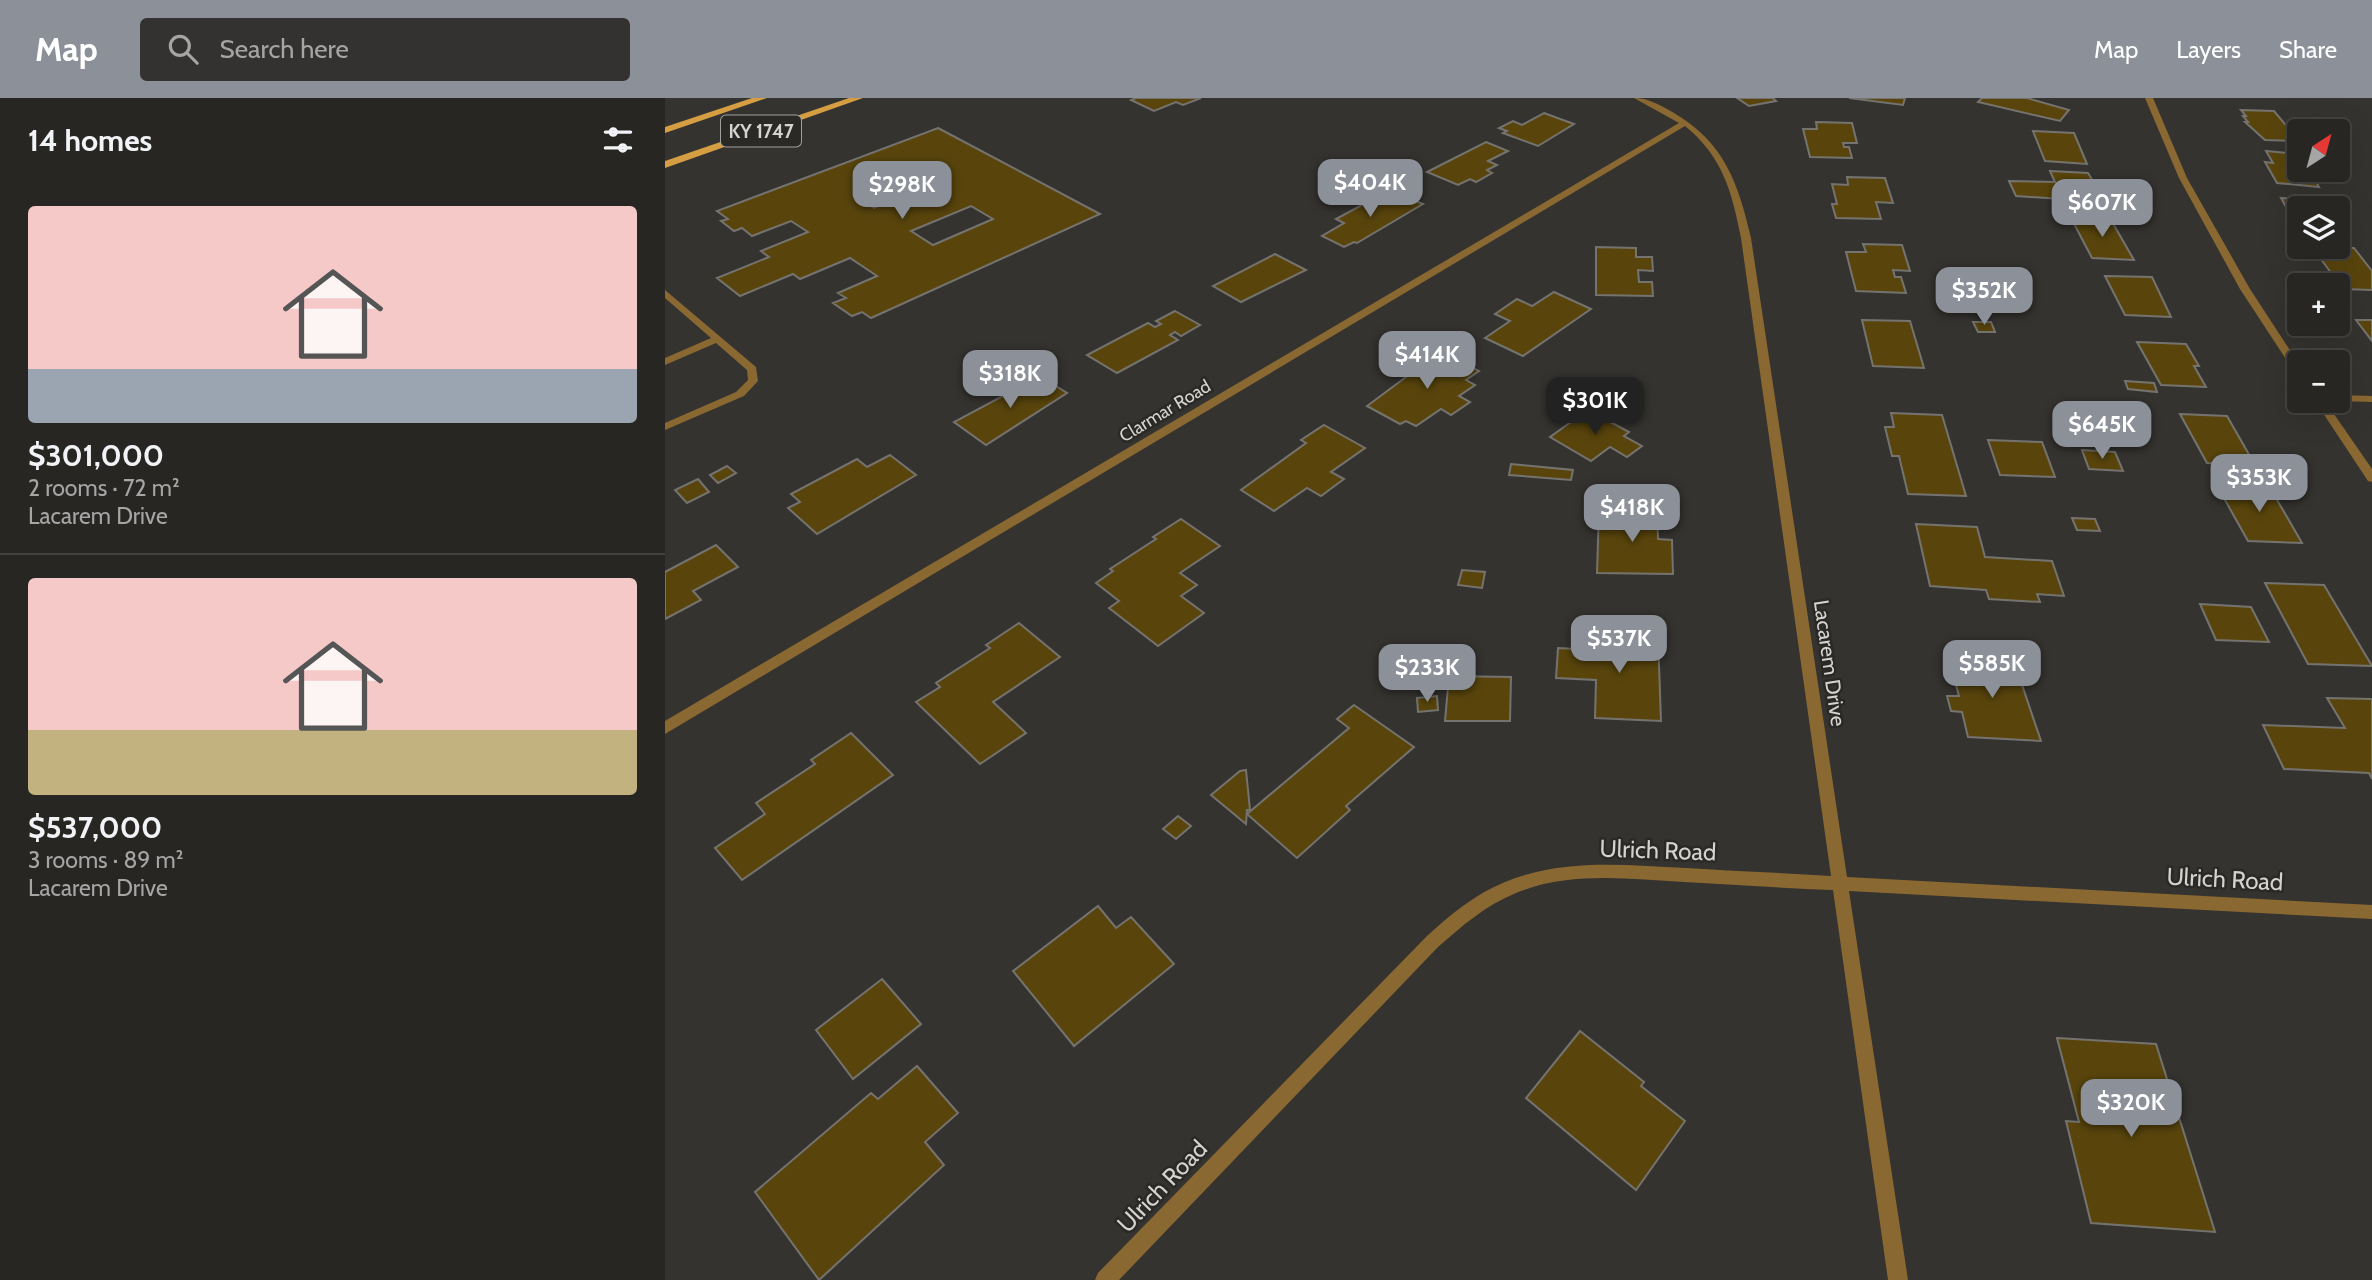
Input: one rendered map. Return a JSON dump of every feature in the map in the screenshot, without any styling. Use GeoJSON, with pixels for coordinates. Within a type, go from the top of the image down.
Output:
{"type":"FeatureCollection","features":[{"type":"Feature","properties":{"kind":"main road","name":"KY 1747"},"geometry":{"type":"LineString","coordinates":[[665,130],[762,98]]}},
{"type":"Feature","properties":{"kind":"main road","name":"KY 1747"},"geometry":{"type":"LineString","coordinates":[[665,165],[858,98]]}},
{"type":"Feature","properties":{"kind":"street","name":"Lacarem Drive"},"geometry":{"type":"LineString","coordinates":[[1638,98],[1663,110],[1706,141],[1725,164],[1741,211],[1898,1280]]}},
{"type":"Feature","properties":{"kind":"street"},"geometry":{"type":"LineString","coordinates":[[2149,98],[2183,178],[2245,289],[2287,353]]}},
{"type":"Feature","properties":{"kind":"street","name":"Clarmar Road"},"geometry":{"type":"LineString","coordinates":[[665,728],[1683,124]]}},
{"type":"Feature","properties":{"kind":"street"},"geometry":{"type":"LineString","coordinates":[[665,293],[752,369],[753,381],[740,394],[665,427]]}},
{"type":"Feature","properties":{"kind":"street"},"geometry":{"type":"LineString","coordinates":[[665,362],[717,339]]}},
{"type":"Feature","properties":{"kind":"street"},"geometry":{"type":"LineString","coordinates":[[2350,398],[2372,399]]}},
{"type":"Feature","properties":{"kind":"street"},"geometry":{"type":"LineString","coordinates":[[2328,413],[2372,478]]}},
{"type":"Feature","properties":{"kind":"street","name":"Ulrich Road"},"geometry":{"type":"LineString","coordinates":[[1105,1280],[1432,942],[1466,910],[1496,892],[1529,880],[1560,873],[1604,871],[2372,912]]}},
{"type":"Feature","properties":{"kind":"building"},"geometry":{"type":"Polygon","coordinates":[[[1201,98],[1183,105],[1176,102],[1154,111],[1131,100],[1201,98]]]}},
{"type":"Feature","properties":{"kind":"building"},"geometry":{"type":"Polygon","coordinates":[[[1737,98],[1773,98],[1776,101],[1749,106],[1737,98]]]}},
{"type":"Feature","properties":{"kind":"building"},"geometry":{"type":"Polygon","coordinates":[[[1849,98],[1905,98],[1903,105],[1849,98]]]}},
{"type":"Feature","properties":{"kind":"building"},"geometry":{"type":"Polygon","coordinates":[[[1982,98],[2027,98],[2069,110],[2060,121],[1978,102],[1982,98]]]}},
{"type":"Feature","properties":{"kind":"building"},"geometry":{"type":"Polygon","coordinates":[[[2241,110],[2274,111],[2287,127],[2287,141],[2265,140],[2245,122],[2248,122],[2243,116],[2246,116],[2241,110]]]}},
{"type":"Feature","properties":{"kind":"building"},"geometry":{"type":"Polygon","coordinates":[[[1544,113],[1574,124],[1538,146],[1503,133],[1507,131],[1499,128],[1513,121],[1522,125],[1544,113]]]}},
{"type":"Feature","properties":{"kind":"building"},"geometry":{"type":"Polygon","coordinates":[[[1816,122],[1852,123],[1857,143],[1843,143],[1844,147],[1849,147],[1852,158],[1810,157],[1803,129],[1817,129],[1816,122]]]}},
{"type":"Feature","properties":{"kind":"building"},"geometry":{"type":"Polygon","coordinates":[[[938,128],[1100,214],[871,318],[862,312],[852,316],[833,303],[846,298],[838,293],[877,276],[850,258],[800,279],[793,274],[740,296],[717,278],[769,257],[761,251],[808,232],[791,221],[752,236],[742,228],[734,231],[721,221],[728,219],[717,211],[938,128]],[[912,172],[854,195],[874,208],[933,184],[912,172]],[[971,206],[911,231],[933,245],[993,219],[971,206]]]}},
{"type":"Feature","properties":{"kind":"building"},"geometry":{"type":"Polygon","coordinates":[[[2033,131],[2074,133],[2087,164],[2045,161],[2033,131]]]}},
{"type":"Feature","properties":{"kind":"building"},"geometry":{"type":"Polygon","coordinates":[[[1486,142],[1508,151],[1488,161],[1497,165],[1487,170],[1492,173],[1476,182],[1470,179],[1458,185],[1427,172],[1486,142]]]}},
{"type":"Feature","properties":{"kind":"building"},"geometry":{"type":"Polygon","coordinates":[[[2266,151],[2287,153],[2287,182],[2316,182],[2319,187],[2277,183],[2265,162],[2273,163],[2266,151]]]}},
{"type":"Feature","properties":{"kind":"building"},"geometry":{"type":"Polygon","coordinates":[[[2050,171],[2088,173],[2096,186],[2101,186],[2106,202],[2016,196],[2009,181],[2055,182],[2050,171]]]}},
{"type":"Feature","properties":{"kind":"building"},"geometry":{"type":"Polygon","coordinates":[[[1847,177],[1885,178],[1893,203],[1876,202],[1881,219],[1836,218],[1832,204],[1837,204],[1832,184],[1848,185],[1847,177]]]}},
{"type":"Feature","properties":{"kind":"building"},"geometry":{"type":"Polygon","coordinates":[[[1384,193],[1399,199],[1404,196],[1423,204],[1357,243],[1344,247],[1322,236],[1344,223],[1336,219],[1384,193]]]}},
{"type":"Feature","properties":{"kind":"building"},"geometry":{"type":"Polygon","coordinates":[[[2281,198],[2287,198],[2287,209],[2281,198]]]}},
{"type":"Feature","properties":{"kind":"building"},"geometry":{"type":"Polygon","coordinates":[[[2071,218],[2111,220],[2134,260],[2092,258],[2071,218]]]}},
{"type":"Feature","properties":{"kind":"building"},"geometry":{"type":"Polygon","coordinates":[[[1863,244],[1902,245],[1910,271],[1893,270],[1895,277],[1901,277],[1906,293],[1856,291],[1846,252],[1866,252],[1863,244]]]}},
{"type":"Feature","properties":{"kind":"building"},"geometry":{"type":"Polygon","coordinates":[[[1596,247],[1636,248],[1636,257],[1652,257],[1653,271],[1638,270],[1639,282],[1652,282],[1653,296],[1596,295],[1596,247]]]}},
{"type":"Feature","properties":{"kind":"building"},"geometry":{"type":"Polygon","coordinates":[[[2350,248],[2354,248],[2372,271],[2372,290],[2350,289],[2350,273],[2331,273],[2321,259],[2350,259],[2350,248]]]}},
{"type":"Feature","properties":{"kind":"building"},"geometry":{"type":"Polygon","coordinates":[[[1275,254],[1306,270],[1241,302],[1213,286],[1275,254]]]}},
{"type":"Feature","properties":{"kind":"building"},"geometry":{"type":"Polygon","coordinates":[[[2105,276],[2152,277],[2171,317],[2125,315],[2105,276]]]}},
{"type":"Feature","properties":{"kind":"building"},"geometry":{"type":"Polygon","coordinates":[[[1554,292],[1591,309],[1523,356],[1485,338],[1510,321],[1495,314],[1517,299],[1532,306],[1554,292]]]}},
{"type":"Feature","properties":{"kind":"building"},"geometry":{"type":"Polygon","coordinates":[[[1175,311],[1200,325],[1181,336],[1175,332],[1170,335],[1178,340],[1117,373],[1087,355],[1148,323],[1155,327],[1161,324],[1156,321],[1175,311]]]}},
{"type":"Feature","properties":{"kind":"building"},"geometry":{"type":"Polygon","coordinates":[[[1862,320],[1910,321],[1924,368],[1873,366],[1862,320]]]}},
{"type":"Feature","properties":{"kind":"building"},"geometry":{"type":"Polygon","coordinates":[[[2356,320],[2372,320],[2372,341],[2356,320]]]}},
{"type":"Feature","properties":{"kind":"building"},"geometry":{"type":"Polygon","coordinates":[[[1973,322],[1991,322],[1995,332],[1978,332],[1973,322]]]}},
{"type":"Feature","properties":{"kind":"building"},"geometry":{"type":"Polygon","coordinates":[[[2137,342],[2186,344],[2199,366],[2194,366],[2206,387],[2161,385],[2137,342]]]}},
{"type":"Feature","properties":{"kind":"building"},"geometry":{"type":"Polygon","coordinates":[[[1441,351],[1479,371],[1466,380],[1475,385],[1459,396],[1470,402],[1451,415],[1441,409],[1416,426],[1406,421],[1400,424],[1367,406],[1441,351]]]}},
{"type":"Feature","properties":{"kind":"building"},"geometry":{"type":"Polygon","coordinates":[[[1040,376],[1067,393],[986,445],[954,422],[1040,376]]]}},
{"type":"Feature","properties":{"kind":"building"},"geometry":{"type":"Polygon","coordinates":[[[2125,381],[2154,383],[2157,392],[2128,389],[2125,381]]]}},
{"type":"Feature","properties":{"kind":"building"},"geometry":{"type":"Polygon","coordinates":[[[1588,410],[1629,432],[1624,436],[1642,446],[1627,457],[1610,447],[1591,461],[1550,437],[1588,410]]]}},
{"type":"Feature","properties":{"kind":"building"},"geometry":{"type":"Polygon","coordinates":[[[1891,413],[1942,415],[1966,496],[1908,494],[1899,456],[1892,456],[1885,427],[1894,427],[1891,413]]]}},
{"type":"Feature","properties":{"kind":"building"},"geometry":{"type":"Polygon","coordinates":[[[2180,414],[2227,416],[2255,465],[2207,463],[2180,414]]]}},
{"type":"Feature","properties":{"kind":"building"},"geometry":{"type":"Polygon","coordinates":[[[1324,425],[1365,448],[1331,472],[1344,479],[1321,496],[1307,488],[1274,511],[1241,490],[1306,443],[1301,440],[1324,425]]]}},
{"type":"Feature","properties":{"kind":"building"},"geometry":{"type":"Polygon","coordinates":[[[1988,440],[2042,442],[2055,477],[2000,475],[1988,440]]]}},
{"type":"Feature","properties":{"kind":"building"},"geometry":{"type":"Polygon","coordinates":[[[2082,450],[2115,452],[2123,471],[2089,469],[2082,450]]]}},
{"type":"Feature","properties":{"kind":"building"},"geometry":{"type":"Polygon","coordinates":[[[890,455],[916,475],[817,534],[788,508],[800,502],[791,494],[857,459],[867,467],[890,455]]]}},
{"type":"Feature","properties":{"kind":"building"},"geometry":{"type":"Polygon","coordinates":[[[1511,464],[1573,470],[1571,480],[1509,475],[1511,464]]]}},
{"type":"Feature","properties":{"kind":"building"},"geometry":{"type":"Polygon","coordinates":[[[727,466],[736,473],[718,483],[710,475],[727,466]]]}},
{"type":"Feature","properties":{"kind":"building"},"geometry":{"type":"Polygon","coordinates":[[[698,479],[709,492],[687,503],[675,490],[698,479]]]}},
{"type":"Feature","properties":{"kind":"building"},"geometry":{"type":"Polygon","coordinates":[[[2216,484],[2269,486],[2302,543],[2248,541],[2216,484]]]}},
{"type":"Feature","properties":{"kind":"building"},"geometry":{"type":"Polygon","coordinates":[[[1599,509],[1657,511],[1658,539],[1672,540],[1673,574],[1597,573],[1599,509]]]}},
{"type":"Feature","properties":{"kind":"building"},"geometry":{"type":"Polygon","coordinates":[[[2072,518],[2095,519],[2100,531],[2077,530],[2072,518]]]}},
{"type":"Feature","properties":{"kind":"building"},"geometry":{"type":"Polygon","coordinates":[[[1181,519],[1220,546],[1180,573],[1197,585],[1181,596],[1204,613],[1158,646],[1109,608],[1119,601],[1096,583],[1113,571],[1110,569],[1181,519]]]}},
{"type":"Feature","properties":{"kind":"building"},"geometry":{"type":"Polygon","coordinates":[[[1916,524],[1977,527],[1985,557],[2052,561],[2064,596],[2037,594],[2040,602],[1989,599],[1986,590],[1930,586],[1916,524]]]}},
{"type":"Feature","properties":{"kind":"building"},"geometry":{"type":"Polygon","coordinates":[[[716,545],[738,567],[693,591],[701,600],[665,619],[665,572],[716,545]]]}},
{"type":"Feature","properties":{"kind":"building"},"geometry":{"type":"Polygon","coordinates":[[[1462,570],[1485,572],[1482,588],[1458,585],[1462,570]]]}},
{"type":"Feature","properties":{"kind":"building"},"geometry":{"type":"Polygon","coordinates":[[[2265,583],[2324,585],[2372,666],[2308,664],[2265,583]]]}},
{"type":"Feature","properties":{"kind":"building"},"geometry":{"type":"Polygon","coordinates":[[[2200,604],[2251,607],[2269,642],[2216,640],[2200,604]]]}},
{"type":"Feature","properties":{"kind":"building"},"geometry":{"type":"Polygon","coordinates":[[[1019,623],[1060,657],[993,702],[1026,733],[980,764],[916,702],[940,687],[936,683],[990,648],[986,645],[1019,623]]]}},
{"type":"Feature","properties":{"kind":"building"},"geometry":{"type":"Polygon","coordinates":[[[1596,633],[1658,636],[1661,721],[1595,718],[1596,680],[1556,678],[1558,648],[1596,650],[1596,633]]]}},
{"type":"Feature","properties":{"kind":"building"},"geometry":{"type":"Polygon","coordinates":[[[1949,659],[2014,661],[2041,741],[1968,737],[1962,712],[1951,711],[1947,696],[1959,696],[1949,659]]]}},
{"type":"Feature","properties":{"kind":"building"},"geometry":{"type":"Polygon","coordinates":[[[1449,676],[1511,677],[1510,721],[1445,721],[1449,676]]]}},
{"type":"Feature","properties":{"kind":"building"},"geometry":{"type":"Polygon","coordinates":[[[1437,696],[1438,710],[1418,712],[1417,698],[1437,696]]]}},
{"type":"Feature","properties":{"kind":"building"},"geometry":{"type":"Polygon","coordinates":[[[2327,698],[2372,699],[2372,779],[2369,773],[2284,769],[2263,725],[2345,728],[2327,698]]]}},
{"type":"Feature","properties":{"kind":"building"},"geometry":{"type":"Polygon","coordinates":[[[1354,705],[1414,747],[1346,806],[1350,810],[1297,858],[1247,814],[1349,728],[1337,719],[1354,705]]]}},
{"type":"Feature","properties":{"kind":"building"},"geometry":{"type":"Polygon","coordinates":[[[851,733],[893,775],[742,880],[715,848],[765,814],[756,803],[815,764],[811,760],[851,733]]]}},
{"type":"Feature","properties":{"kind":"building"},"geometry":{"type":"Polygon","coordinates":[[[1246,770],[1250,810],[1247,810],[1246,824],[1211,795],[1240,771],[1246,770]]]}},
{"type":"Feature","properties":{"kind":"building"},"geometry":{"type":"Polygon","coordinates":[[[1178,816],[1191,826],[1176,839],[1163,829],[1178,816]]]}},
{"type":"Feature","properties":{"kind":"building"},"geometry":{"type":"Polygon","coordinates":[[[1098,906],[1116,928],[1131,917],[1174,964],[1074,1046],[1013,971],[1098,906]]]}},
{"type":"Feature","properties":{"kind":"building"},"geometry":{"type":"Polygon","coordinates":[[[882,979],[921,1024],[853,1079],[816,1030],[882,979]]]}},
{"type":"Feature","properties":{"kind":"building"},"geometry":{"type":"Polygon","coordinates":[[[1580,1031],[1644,1082],[1641,1086],[1685,1121],[1636,1190],[1526,1098],[1580,1031]]]}},
{"type":"Feature","properties":{"kind":"building"},"geometry":{"type":"Polygon","coordinates":[[[2057,1038],[2156,1044],[2215,1232],[2091,1223],[2066,1121],[2079,1122],[2057,1038]]]}},
{"type":"Feature","properties":{"kind":"building"},"geometry":{"type":"Polygon","coordinates":[[[917,1066],[958,1113],[925,1142],[944,1165],[819,1280],[755,1192],[871,1093],[878,1099],[917,1066]]]}}]}
